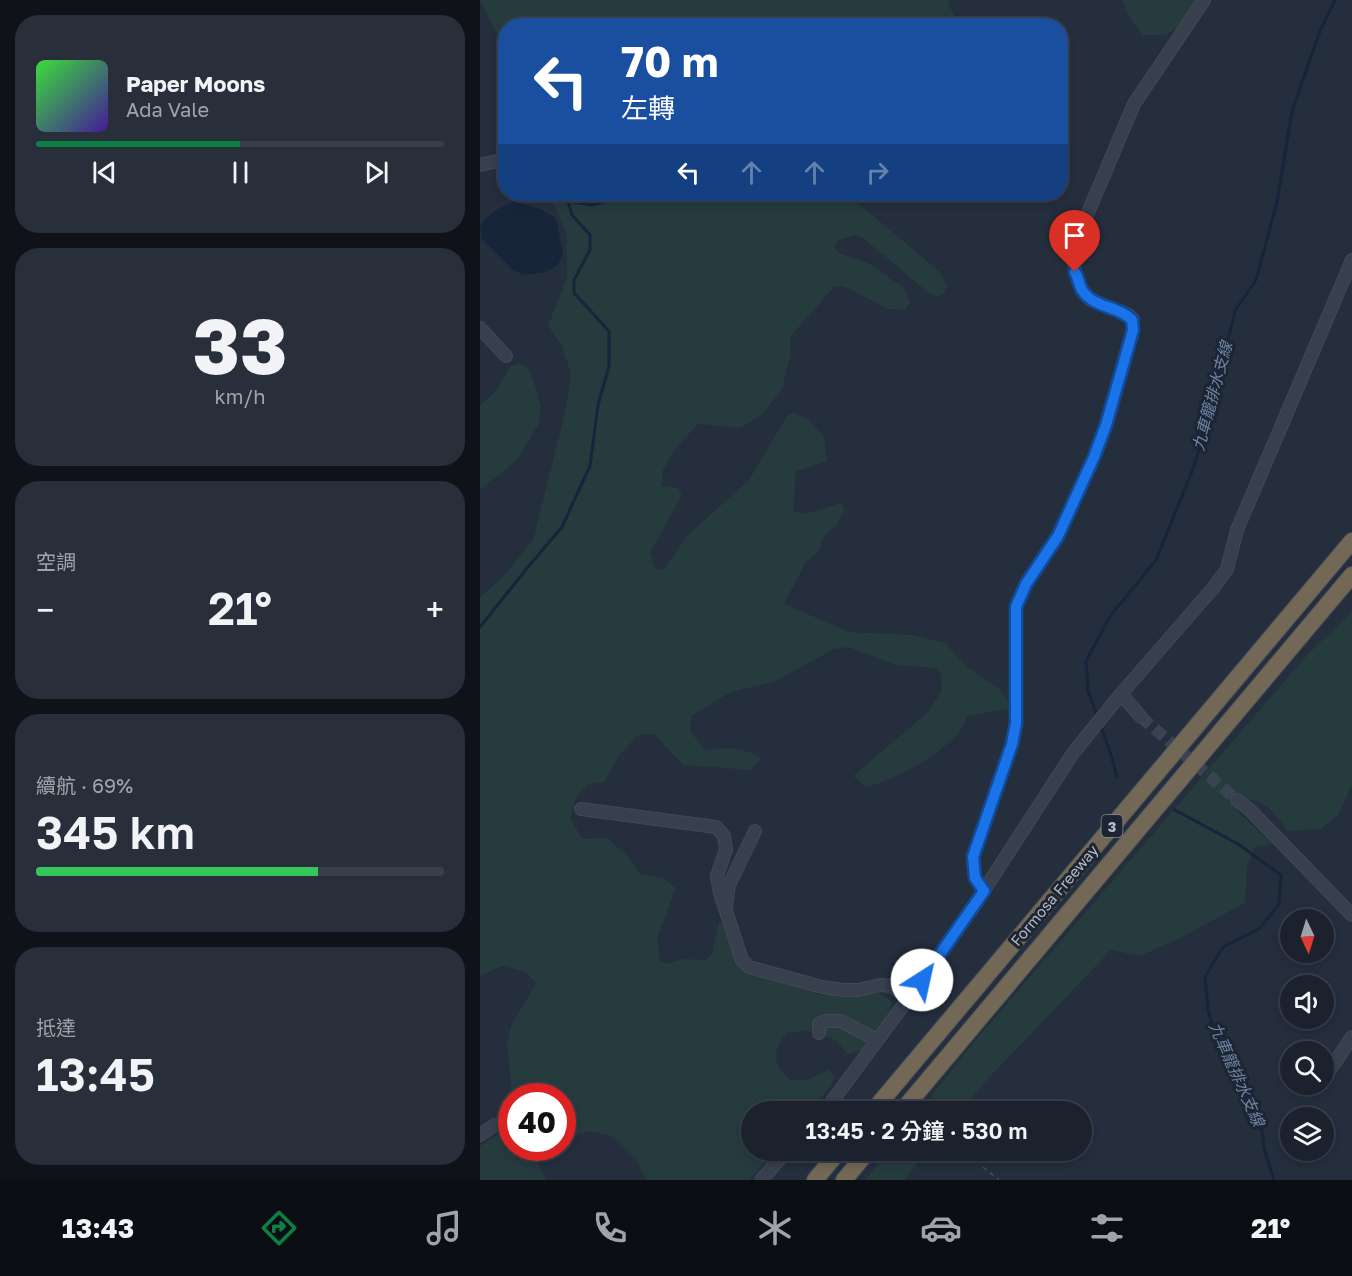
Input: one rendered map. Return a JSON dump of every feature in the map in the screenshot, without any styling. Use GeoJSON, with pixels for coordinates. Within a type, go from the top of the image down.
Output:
{"type":"FeatureCollection","features":[{"type":"Feature","properties":{"kind":"highway","name":"Formosa Freeway"},"geometry":{"type":"LineString","coordinates":[[881,1101],[1352,541]]}},
{"type":"Feature","properties":{"kind":"highway","name":"Formosa Freeway"},"geometry":{"type":"LineString","coordinates":[[910,1101],[1352,575]]}},
{"type":"Feature","properties":{"kind":"highway"},"geometry":{"type":"LineString","coordinates":[[815,1180],[831,1161]]}},
{"type":"Feature","properties":{"kind":"highway"},"geometry":{"type":"LineString","coordinates":[[844,1180],[860,1161]]}},
{"type":"Feature","properties":{"kind":"street"},"geometry":{"type":"LineString","coordinates":[[984,891],[975,878],[973,857],[1012,744],[1016,723],[1016,607],[1026,584],[1058,536],[1094,457],[1106,425],[1133,330],[1132,320],[1127,314],[1091,300],[1083,291],[1075,272],[1073,248],[1134,104],[1204,0]]}},
{"type":"Feature","properties":{"kind":"street"},"geometry":{"type":"LineString","coordinates":[[480,165],[498,161]]}},
{"type":"Feature","properties":{"kind":"street"},"geometry":{"type":"LineString","coordinates":[[832,1101],[909,998],[984,891],[1073,753],[1227,569],[1238,530],[1352,260]]}},
{"type":"Feature","properties":{"kind":"street"},"geometry":{"type":"LineString","coordinates":[[480,328],[506,356]]}},
{"type":"Feature","properties":{"kind":"street"},"geometry":{"type":"LineString","coordinates":[[1121,694],[1141,717]]}},
{"type":"Feature","properties":{"kind":"street"},"geometry":{"type":"LineString","coordinates":[[1237,800],[1250,810],[1352,915]]}},
{"type":"Feature","properties":{"kind":"street"},"geometry":{"type":"LineString","coordinates":[[581,809],[716,827],[724,836],[726,849],[717,876],[720,893],[742,960],[748,967],[822,987],[844,990],[858,990],[880,985],[891,986],[909,998]]}},
{"type":"Feature","properties":{"kind":"street"},"geometry":{"type":"LineString","coordinates":[[725,910],[729,885],[755,831]]}},
{"type":"Feature","properties":{"kind":"street"},"geometry":{"type":"LineString","coordinates":[[819,1033],[819,1024],[826,1021],[841,1022],[877,1040]]}},
{"type":"Feature","properties":{"kind":"street"},"geometry":{"type":"LineString","coordinates":[[1334,1065],[1352,1037]]}},
{"type":"Feature","properties":{"kind":"street"},"geometry":{"type":"LineString","coordinates":[[480,1135],[495,1125]]}},
{"type":"Feature","properties":{"kind":"street"},"geometry":{"type":"LineString","coordinates":[[761,1180],[778,1161]]}},
{"type":"Feature","properties":{"kind":"path"},"geometry":{"type":"LineString","coordinates":[[983,1167],[999,1180]]}},
{"type":"Feature","properties":{"kind":"green space"},"geometry":{"type":"Polygon","coordinates":[[[480,0],[949,0],[948,4],[956,18],[498,18],[498,37],[480,0]]]}},
{"type":"Feature","properties":{"kind":"green space"},"geometry":{"type":"Polygon","coordinates":[[[1123,0],[1203,0],[1186,23],[1165,35],[1142,35],[1128,15],[1123,0]]]}},
{"type":"Feature","properties":{"kind":"green space"},"geometry":{"type":"Polygon","coordinates":[[[550,201],[856,201],[939,271],[947,285],[944,293],[937,297],[929,293],[863,238],[855,235],[839,240],[834,247],[839,253],[870,264],[904,288],[910,303],[905,310],[888,309],[843,286],[834,287],[790,337],[791,353],[782,389],[762,415],[740,428],[698,424],[675,449],[663,470],[662,486],[678,488],[682,495],[650,553],[655,568],[664,569],[688,535],[749,480],[787,416],[794,412],[809,420],[824,437],[827,461],[795,472],[794,512],[809,513],[841,503],[844,510],[837,525],[824,536],[819,551],[806,562],[784,604],[850,632],[913,635],[945,643],[966,666],[999,689],[1009,702],[1009,709],[968,716],[959,732],[929,758],[891,779],[866,787],[853,776],[928,712],[941,692],[942,676],[937,668],[896,665],[848,647],[834,649],[774,682],[731,692],[691,716],[690,731],[705,750],[734,749],[754,754],[761,758],[751,770],[683,765],[654,734],[638,735],[620,754],[604,782],[588,784],[576,796],[570,819],[583,839],[607,838],[626,854],[640,874],[663,878],[676,888],[658,936],[659,960],[666,964],[682,959],[705,960],[712,954],[719,922],[726,922],[728,939],[736,953],[776,980],[821,995],[879,993],[892,1002],[887,1027],[864,1050],[847,1054],[837,1041],[814,1031],[788,1032],[784,1036],[776,1054],[782,1072],[791,1080],[806,1080],[829,1070],[834,1076],[832,1085],[818,1101],[741,1101],[741,1161],[766,1161],[749,1180],[646,1180],[637,1160],[613,1136],[588,1131],[576,1136],[576,1083],[511,1083],[507,1042],[511,1026],[536,983],[526,972],[502,966],[480,976],[480,597],[503,577],[533,540],[565,413],[571,374],[562,346],[548,326],[567,277],[567,235],[556,207],[550,201]]]}},
{"type":"Feature","properties":{"kind":"green space"},"geometry":{"type":"Polygon","coordinates":[[[520,363],[529,369],[537,391],[541,408],[538,425],[517,460],[480,490],[480,405],[495,392],[510,367],[520,363]]]}},
{"type":"Feature","properties":{"kind":"green space"},"geometry":{"type":"Polygon","coordinates":[[[1352,612],[1352,785],[1338,815],[1321,829],[1288,831],[1265,805],[1246,799],[1237,811],[1273,844],[1254,847],[1247,868],[1245,903],[1178,939],[1140,956],[1111,950],[969,1101],[928,1101],[973,1043],[1307,655],[1352,612]]]}},
{"type":"Feature","properties":{"kind":"green space"},"geometry":{"type":"Polygon","coordinates":[[[498,1134],[498,1161],[537,1161],[546,1180],[480,1180],[480,1146],[498,1134]]]}},
{"type":"Feature","properties":{"kind":"green space"},"geometry":{"type":"Polygon","coordinates":[[[880,1161],[920,1161],[904,1180],[865,1180],[880,1161]]]}},
{"type":"Feature","properties":{"kind":"water"},"geometry":{"type":"Polygon","coordinates":[[[514,202],[540,209],[556,218],[563,253],[558,265],[546,272],[524,275],[513,270],[482,239],[480,226],[483,221],[495,211],[514,202]]]}},
{"type":"Feature","properties":{"kind":"waterway","name":"九車籠排水支線"},"geometry":{"type":"LineString","coordinates":[[1097,716],[1088,691],[1086,661],[1111,615],[1156,560],[1191,474],[1209,419],[1235,311],[1256,280],[1277,202],[1292,111],[1320,31],[1335,0]]}},
{"type":"Feature","properties":{"kind":"waterway"},"geometry":{"type":"LineString","coordinates":[[480,627],[562,527],[590,466],[598,405],[609,366],[609,331],[574,293],[574,280],[590,250],[590,235],[572,215],[568,201]]}},
{"type":"Feature","properties":{"kind":"waterway"},"geometry":{"type":"LineString","coordinates":[[568,201],[592,205],[609,201]]}},
{"type":"Feature","properties":{"kind":"waterway","name":"九車籠排水支線"},"geometry":{"type":"LineString","coordinates":[[1100,725],[1117,777]]}},
{"type":"Feature","properties":{"kind":"waterway","name":"九車籠排水支線"},"geometry":{"type":"LineString","coordinates":[[1175,810],[1238,844],[1281,875],[1279,904],[1259,929],[1223,947],[1205,977],[1208,1010],[1213,1028],[1260,1117],[1264,1148],[1274,1180]]}},
{"type":"Feature","properties":{"kind":"tunnel"},"geometry":{"type":"LineString","coordinates":[[1141,717],[1237,800]]}},
{"type":"Feature","properties":{"kind":"route"},"geometry":{"type":"LineString","coordinates":[[922,980],[984,891],[975,878],[973,857],[1012,744],[1016,723],[1016,607],[1026,584],[1058,536],[1094,457],[1106,425],[1133,330],[1132,320],[1127,314],[1091,300],[1083,291],[1075,272]]}}]}
